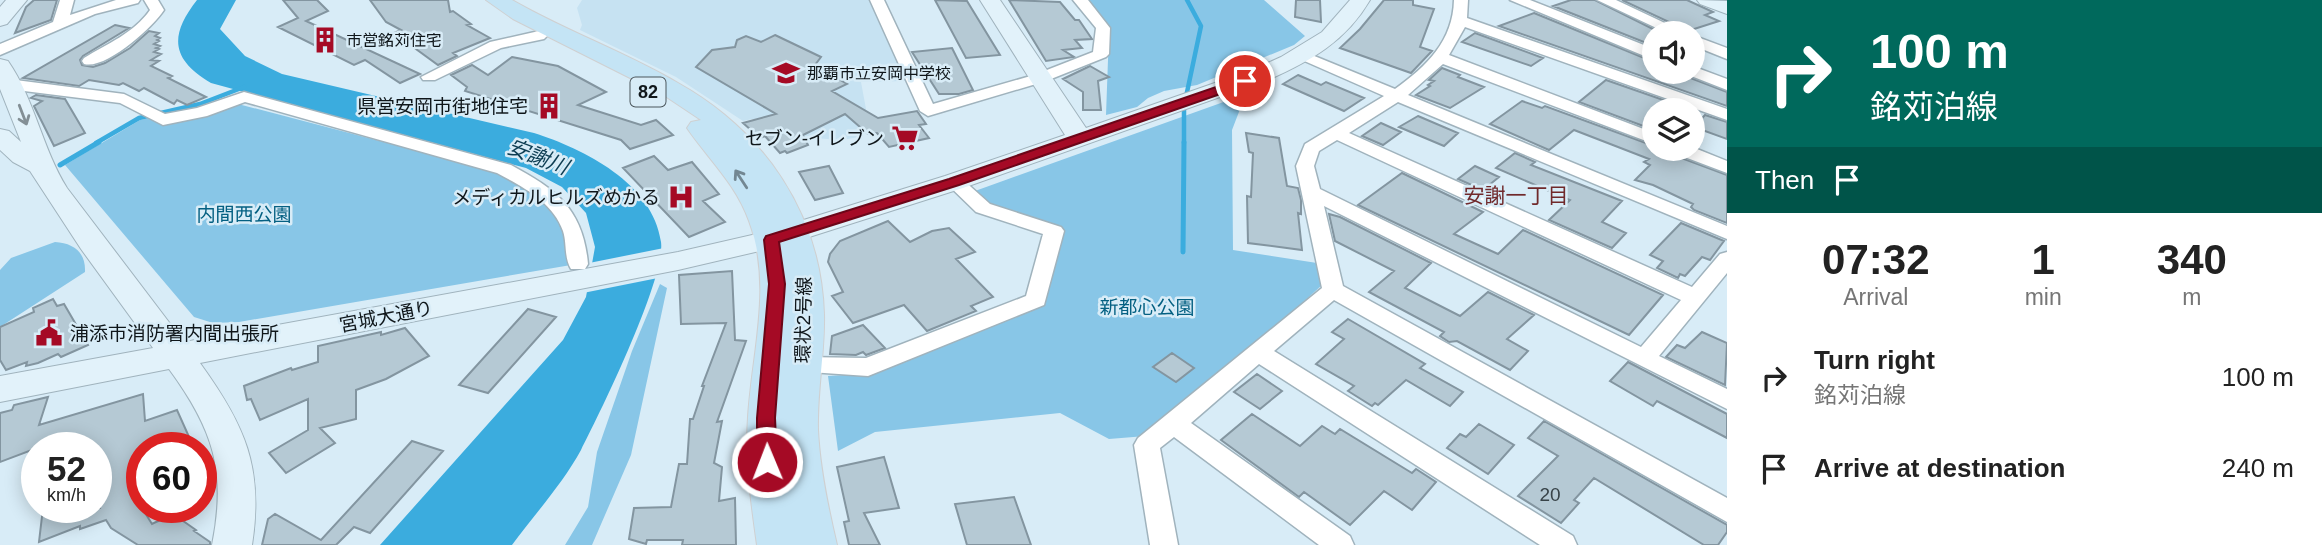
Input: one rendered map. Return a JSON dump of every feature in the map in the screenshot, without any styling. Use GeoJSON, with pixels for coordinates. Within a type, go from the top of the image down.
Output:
{"type":"FeatureCollection","features":[{"type":"Feature","properties":{"kind":"main road","name":"環状2号線"},"geometry":{"type":"LineString","coordinates":[[474,0],[651,93],[697,124],[737,172],[762,213],[784,236],[804,271],[807,312],[800,415],[803,477],[816,545]]}},
{"type":"Feature","properties":{"kind":"main road","name":"環状2号線"},"geometry":{"type":"LineString","coordinates":[[497,0],[664,85],[716,118],[740,140],[786,207],[766,418],[768,484],[778,545]]}},
{"type":"Feature","properties":{"kind":"street"},"geometry":{"type":"LineString","coordinates":[[0,20],[17,0]]}},
{"type":"Feature","properties":{"kind":"street"},"geometry":{"type":"LineString","coordinates":[[58,25],[67,0]]}},
{"type":"Feature","properties":{"kind":"street"},"geometry":{"type":"LineString","coordinates":[[0,50],[90,11],[133,0]]}},
{"type":"Feature","properties":{"kind":"street"},"geometry":{"type":"LineString","coordinates":[[90,61],[140,31],[152,20],[157,10],[151,0]]}},
{"type":"Feature","properties":{"kind":"street"},"geometry":{"type":"LineString","coordinates":[[877,0],[929,111],[1040,78],[1101,54],[1103,28],[1080,0]]}},
{"type":"Feature","properties":{"kind":"street"},"geometry":{"type":"LineString","coordinates":[[990,0],[1080,138]]}},
{"type":"Feature","properties":{"kind":"street","name":"宮城大通り"},"geometry":{"type":"LineString","coordinates":[[0,388],[176,356],[574,272],[678,261],[784,236],[954,182],[1260,75],[1301,56],[1340,27],[1360,0]]}},
{"type":"Feature","properties":{"kind":"street"},"geometry":{"type":"LineString","coordinates":[[1517,0],[1642,50]]}},
{"type":"Feature","properties":{"kind":"street"},"geometry":{"type":"LineString","coordinates":[[1604,0],[1652,21]]}},
{"type":"Feature","properties":{"kind":"street"},"geometry":{"type":"LineString","coordinates":[[1707,0],[1727,8]]}},
{"type":"Feature","properties":{"kind":"street"},"geometry":{"type":"LineString","coordinates":[[1682,98],[1461,10],[1452,41],[1439,57],[1396,95],[1311,148],[1306,156],[1305,166],[1334,290],[1727,511]]}},
{"type":"Feature","properties":{"kind":"street"},"geometry":{"type":"LineString","coordinates":[[429,77],[495,43],[519,37],[539,36]]}},
{"type":"Feature","properties":{"kind":"street"},"geometry":{"type":"LineString","coordinates":[[1705,45],[1727,54]]}},
{"type":"Feature","properties":{"kind":"street"},"geometry":{"type":"LineString","coordinates":[[1301,56],[1727,233]]}},
{"type":"Feature","properties":{"kind":"street"},"geometry":{"type":"LineString","coordinates":[[1439,57],[1642,134]]}},
{"type":"Feature","properties":{"kind":"street"},"geometry":{"type":"LineString","coordinates":[[1705,76],[1727,85],[1705,107],[1727,115]]}},
{"type":"Feature","properties":{"kind":"street"},"geometry":{"type":"LineString","coordinates":[[4,78],[124,99],[156,116],[201,112],[244,97],[505,169],[533,184],[555,202],[570,221],[578,246],[574,272]]}},
{"type":"Feature","properties":{"kind":"street"},"geometry":{"type":"LineString","coordinates":[[4,78],[40,166],[176,356],[197,381],[224,428],[239,483],[229,541]]}},
{"type":"Feature","properties":{"kind":"street"},"geometry":{"type":"LineString","coordinates":[[1336,133],[1694,297]]}},
{"type":"Feature","properties":{"kind":"street"},"geometry":{"type":"LineString","coordinates":[[0,136],[22,157],[40,166]]}},
{"type":"Feature","properties":{"kind":"street"},"geometry":{"type":"LineString","coordinates":[[1705,158],[1727,166]]}},
{"type":"Feature","properties":{"kind":"street"},"geometry":{"type":"LineString","coordinates":[[803,365],[868,367],[1036,300],[1055,231],[983,208],[954,182]]}},
{"type":"Feature","properties":{"kind":"street"},"geometry":{"type":"LineString","coordinates":[[1311,192],[1727,400]]}},
{"type":"Feature","properties":{"kind":"street"},"geometry":{"type":"LineString","coordinates":[[1644,359],[1727,259]]}},
{"type":"Feature","properties":{"kind":"street"},"geometry":{"type":"LineString","coordinates":[[1164,545],[1147,445],[1334,290]]}},
{"type":"Feature","properties":{"kind":"street"},"geometry":{"type":"LineString","coordinates":[[1258,352],[1563,545]]}},
{"type":"Feature","properties":{"kind":"street"},"geometry":{"type":"LineString","coordinates":[[1172,423],[1340,545]]}},
{"type":"Feature","properties":{"kind":"shaded area","name":"那覇市立安岡中学校"},"geometry":{"type":"Polygon","coordinates":[[[582,0],[869,0],[907,81],[861,82],[866,109],[860,137],[841,140],[800,137],[752,119],[743,121],[676,77],[580,30],[582,25],[577,8],[582,0]]]}},
{"type":"Feature","properties":{"kind":"green space"},"geometry":{"type":"Polygon","coordinates":[[[1083,0],[1264,0],[1305,36],[1294,45],[1197,85],[1164,91],[1148,98],[1137,107],[1106,115],[1109,32],[1083,0]]]}},
{"type":"Feature","properties":{"kind":"green space","name":"新都心公園"},"geometry":{"type":"Polygon","coordinates":[[[1232,99],[1242,104],[1232,130],[1233,250],[1317,263],[1322,285],[1158,435],[1109,439],[1060,413],[875,432],[838,451],[828,376],[874,373],[1043,303],[1063,228],[991,206],[975,191],[1232,99]]]}},
{"type":"Feature","properties":{"kind":"green space","name":"内間西公園"},"geometry":{"type":"Polygon","coordinates":[[[223,100],[502,173],[535,190],[560,213],[571,265],[239,322],[213,323],[194,317],[65,165],[140,120],[223,100]]]}},
{"type":"Feature","properties":{"kind":"green space"},"geometry":{"type":"Polygon","coordinates":[[[55,242],[67,244],[81,254],[85,272],[0,327],[0,270],[11,258],[55,242]]]}},
{"type":"Feature","properties":{"kind":"green space"},"geometry":{"type":"Polygon","coordinates":[[[660,284],[667,288],[631,455],[592,545],[565,545],[588,507],[597,452],[632,351],[660,284]]]}},
{"type":"Feature","properties":{"kind":"water","name":"安謝川"},"geometry":{"type":"Polygon","coordinates":[[[197,0],[236,0],[220,29],[245,56],[282,74],[534,133],[574,148],[594,159],[613,171],[645,202],[655,221],[661,242],[660,260],[643,314],[581,450],[512,545],[380,545],[563,340],[586,297],[595,247],[586,213],[562,187],[526,168],[211,83],[188,65],[178,46],[182,25],[197,0]]]}},
{"type":"Feature","properties":{"kind":"pier"},"geometry":{"type":"Polygon","coordinates":[[[664,248],[658,278],[583,293],[589,263],[664,248]]]}},
{"type":"Feature","properties":{"kind":"building"},"geometry":{"type":"Polygon","coordinates":[[[34,0],[57,0],[51,20],[15,33],[26,7],[34,0]]]}},
{"type":"Feature","properties":{"kind":"building","name":"市営銘苅住宅"},"geometry":{"type":"Polygon","coordinates":[[[283,0],[317,0],[328,11],[306,21],[420,74],[400,83],[365,60],[354,65],[278,27],[298,18],[283,0]]]}},
{"type":"Feature","properties":{"kind":"building"},"geometry":{"type":"Polygon","coordinates":[[[370,0],[448,0],[450,12],[453,11],[471,24],[467,25],[490,38],[453,53],[457,56],[438,65],[394,33],[401,30],[386,22],[370,0]]]}},
{"type":"Feature","properties":{"kind":"building"},"geometry":{"type":"Polygon","coordinates":[[[935,0],[967,1],[1000,55],[966,58],[935,0]]]}},
{"type":"Feature","properties":{"kind":"building"},"geometry":{"type":"Polygon","coordinates":[[[1009,0],[1060,2],[1075,20],[1079,20],[1092,39],[1075,40],[1082,48],[1063,50],[1074,57],[1046,61],[1009,0]]]}},
{"type":"Feature","properties":{"kind":"building"},"geometry":{"type":"Polygon","coordinates":[[[1296,0],[1320,0],[1321,22],[1295,17],[1296,0]]]}},
{"type":"Feature","properties":{"kind":"building"},"geometry":{"type":"Polygon","coordinates":[[[1384,0],[1413,0],[1413,5],[1434,9],[1420,47],[1432,51],[1411,73],[1340,48],[1384,0]]]}},
{"type":"Feature","properties":{"kind":"building"},"geometry":{"type":"Polygon","coordinates":[[[1571,0],[1595,0],[1642,24],[1642,41],[1553,6],[1571,0]]]}},
{"type":"Feature","properties":{"kind":"building"},"geometry":{"type":"Polygon","coordinates":[[[1622,0],[1687,0],[1713,12],[1705,15],[1719,21],[1705,26],[1705,21],[1667,21],[1622,0]]]}},
{"type":"Feature","properties":{"kind":"building"},"geometry":{"type":"Polygon","coordinates":[[[1534,13],[1642,57],[1642,76],[1499,26],[1534,13]]]}},
{"type":"Feature","properties":{"kind":"building"},"geometry":{"type":"Polygon","coordinates":[[[115,25],[129,28],[83,56],[80,60],[82,65],[93,67],[105,63],[130,48],[149,31],[159,33],[155,36],[160,38],[157,40],[159,41],[154,44],[160,46],[154,52],[161,54],[151,60],[159,61],[151,66],[172,76],[168,78],[206,97],[187,105],[177,100],[174,104],[144,88],[139,91],[123,83],[119,85],[89,80],[79,86],[23,78],[115,25]]]}},
{"type":"Feature","properties":{"kind":"building"},"geometry":{"type":"Polygon","coordinates":[[[1475,33],[1543,58],[1531,66],[1462,42],[1475,33]]]}},
{"type":"Feature","properties":{"kind":"building"},"geometry":{"type":"Polygon","coordinates":[[[775,35],[821,57],[815,65],[847,84],[832,91],[878,118],[917,111],[926,124],[919,125],[929,138],[889,147],[877,133],[868,134],[845,114],[803,135],[808,145],[780,153],[765,136],[760,138],[743,123],[776,114],[696,67],[712,50],[735,47],[737,40],[746,36],[761,42],[775,35]]]}},
{"type":"Feature","properties":{"kind":"building"},"geometry":{"type":"Polygon","coordinates":[[[952,48],[973,90],[959,94],[939,94],[912,52],[952,48]]]}},
{"type":"Feature","properties":{"kind":"building"},"geometry":{"type":"Polygon","coordinates":[[[512,57],[558,66],[606,92],[578,105],[641,125],[656,120],[673,135],[630,149],[621,140],[465,91],[467,87],[451,75],[472,65],[488,75],[512,57]]]}},
{"type":"Feature","properties":{"kind":"building"},"geometry":{"type":"Polygon","coordinates":[[[1090,66],[1109,77],[1098,81],[1101,110],[1083,110],[1083,92],[1063,79],[1090,66]]]}},
{"type":"Feature","properties":{"kind":"building"},"geometry":{"type":"Polygon","coordinates":[[[1442,68],[1484,87],[1450,108],[1416,95],[1430,86],[1428,85],[1434,81],[1429,80],[1442,68]]]}},
{"type":"Feature","properties":{"kind":"building"},"geometry":{"type":"Polygon","coordinates":[[[1298,75],[1321,85],[1326,82],[1364,98],[1344,111],[1283,84],[1298,75]]]}},
{"type":"Feature","properties":{"kind":"building"},"geometry":{"type":"Polygon","coordinates":[[[1606,80],[1658,98],[1642,98],[1642,126],[1579,102],[1606,80]]]}},
{"type":"Feature","properties":{"kind":"building"},"geometry":{"type":"Polygon","coordinates":[[[1664,84],[1705,84],[1727,92],[1727,106],[1664,84]]]}},
{"type":"Feature","properties":{"kind":"building"},"geometry":{"type":"Polygon","coordinates":[[[36,95],[65,99],[85,133],[54,146],[34,106],[42,101],[31,98],[36,95]]]}},
{"type":"Feature","properties":{"kind":"building"},"geometry":{"type":"Polygon","coordinates":[[[1522,101],[1542,108],[1545,106],[1642,142],[1642,156],[1574,130],[1549,150],[1490,124],[1522,101]]]}},
{"type":"Feature","properties":{"kind":"building"},"geometry":{"type":"Polygon","coordinates":[[[1705,115],[1727,122],[1727,139],[1705,131],[1705,115]]]}},
{"type":"Feature","properties":{"kind":"building"},"geometry":{"type":"Polygon","coordinates":[[[1418,116],[1458,133],[1444,146],[1399,127],[1418,116]]]}},
{"type":"Feature","properties":{"kind":"building"},"geometry":{"type":"Polygon","coordinates":[[[1381,123],[1401,132],[1383,145],[1362,136],[1381,123]]]}},
{"type":"Feature","properties":{"kind":"building"},"geometry":{"type":"Polygon","coordinates":[[[1246,133],[1279,138],[1287,186],[1298,188],[1301,200],[1301,214],[1298,213],[1302,250],[1248,243],[1247,196],[1251,197],[1253,153],[1249,152],[1246,133]]]}},
{"type":"Feature","properties":{"kind":"building"},"geometry":{"type":"Polygon","coordinates":[[[1515,153],[1535,162],[1531,165],[1622,201],[1602,222],[1626,233],[1612,248],[1549,220],[1570,200],[1496,168],[1515,153]]]}},
{"type":"Feature","properties":{"kind":"building","name":"メディカルヒルズめかる"},"geometry":{"type":"Polygon","coordinates":[[[654,156],[668,170],[692,162],[719,194],[703,201],[725,222],[689,237],[623,168],[654,156]]]}},
{"type":"Feature","properties":{"kind":"building"},"geometry":{"type":"Polygon","coordinates":[[[1689,161],[1727,175],[1727,223],[1694,210],[1691,207],[1693,204],[1653,185],[1635,180],[1650,165],[1644,162],[1689,161]]]}},
{"type":"Feature","properties":{"kind":"building"},"geometry":{"type":"Polygon","coordinates":[[[829,166],[843,193],[815,200],[799,172],[829,166]]]}},
{"type":"Feature","properties":{"kind":"building"},"geometry":{"type":"Polygon","coordinates":[[[1475,166],[1499,177],[1483,190],[1458,179],[1475,166]]]}},
{"type":"Feature","properties":{"kind":"building"},"geometry":{"type":"Polygon","coordinates":[[[1402,173],[1483,212],[1454,234],[1498,254],[1523,230],[1663,295],[1629,335],[1358,205],[1402,173]]]}},
{"type":"Feature","properties":{"kind":"building"},"geometry":{"type":"Polygon","coordinates":[[[1329,214],[1431,263],[1405,288],[1460,316],[1488,292],[1534,315],[1507,339],[1528,351],[1510,370],[1457,341],[1449,342],[1440,336],[1444,332],[1369,292],[1394,271],[1335,241],[1329,214]]]}},
{"type":"Feature","properties":{"kind":"building"},"geometry":{"type":"Polygon","coordinates":[[[888,221],[910,242],[932,231],[949,228],[975,252],[956,259],[993,297],[971,306],[976,311],[927,331],[904,305],[853,323],[832,296],[843,292],[828,262],[830,254],[840,241],[888,221]]]}},
{"type":"Feature","properties":{"kind":"building"},"geometry":{"type":"Polygon","coordinates":[[[1681,223],[1724,241],[1710,260],[1702,257],[1685,276],[1680,274],[1678,278],[1657,268],[1663,261],[1650,255],[1681,223]]]}},
{"type":"Feature","properties":{"kind":"building"},"geometry":{"type":"Polygon","coordinates":[[[732,271],[735,340],[746,341],[717,422],[722,421],[714,463],[722,467],[719,501],[735,498],[736,545],[682,545],[683,540],[647,540],[646,544],[629,539],[634,508],[671,507],[679,464],[687,464],[690,419],[693,419],[702,386],[726,323],[681,324],[679,275],[732,271]]]}},
{"type":"Feature","properties":{"kind":"building"},"geometry":{"type":"Polygon","coordinates":[[[53,299],[57,306],[64,304],[88,345],[61,357],[58,354],[38,363],[26,366],[27,362],[6,370],[0,360],[0,327],[34,312],[33,308],[53,299]]]}},
{"type":"Feature","properties":{"kind":"building"},"geometry":{"type":"Polygon","coordinates":[[[528,309],[556,317],[488,393],[459,385],[528,309]]]}},
{"type":"Feature","properties":{"kind":"building"},"geometry":{"type":"Polygon","coordinates":[[[1348,319],[1425,364],[1420,368],[1463,392],[1450,406],[1406,380],[1378,405],[1375,403],[1372,406],[1348,391],[1354,386],[1316,364],[1344,339],[1332,332],[1348,319]]]}},
{"type":"Feature","properties":{"kind":"building"},"geometry":{"type":"Polygon","coordinates":[[[863,325],[885,348],[866,355],[863,352],[856,355],[830,354],[832,336],[863,325]]]}},
{"type":"Feature","properties":{"kind":"building"},"geometry":{"type":"Polygon","coordinates":[[[405,328],[429,356],[386,379],[356,390],[356,419],[320,428],[335,443],[286,473],[269,453],[308,430],[308,399],[260,420],[251,399],[247,400],[244,386],[291,368],[292,370],[318,362],[318,346],[405,328]]]}},
{"type":"Feature","properties":{"kind":"building"},"geometry":{"type":"Polygon","coordinates":[[[1702,332],[1727,343],[1725,385],[1666,357],[1677,345],[1685,348],[1702,332]]]}},
{"type":"Feature","properties":{"kind":"building"},"geometry":{"type":"Polygon","coordinates":[[[1172,353],[1194,368],[1176,382],[1153,367],[1172,353]]]}},
{"type":"Feature","properties":{"kind":"building"},"geometry":{"type":"Polygon","coordinates":[[[1628,362],[1727,414],[1727,438],[1657,401],[1653,406],[1610,381],[1628,362]]]}},
{"type":"Feature","properties":{"kind":"building"},"geometry":{"type":"Polygon","coordinates":[[[1257,374],[1282,391],[1260,409],[1234,392],[1257,374]]]}},
{"type":"Feature","properties":{"kind":"building"},"geometry":{"type":"Polygon","coordinates":[[[143,394],[145,421],[177,410],[187,432],[126,432],[126,523],[186,523],[210,542],[210,545],[138,545],[111,528],[108,523],[112,523],[112,432],[21,432],[21,454],[0,462],[0,413],[12,410],[14,405],[48,397],[39,425],[143,394]]]}},
{"type":"Feature","properties":{"kind":"building"},"geometry":{"type":"Polygon","coordinates":[[[1252,414],[1300,446],[1322,426],[1335,434],[1340,429],[1412,473],[1416,469],[1436,482],[1412,510],[1384,491],[1350,525],[1304,492],[1299,497],[1221,440],[1252,414]]]}},
{"type":"Feature","properties":{"kind":"building"},"geometry":{"type":"Polygon","coordinates":[[[1544,421],[1727,525],[1727,532],[1718,545],[1704,545],[1594,478],[1574,500],[1579,503],[1561,523],[1518,496],[1558,456],[1528,438],[1544,421]]]}},
{"type":"Feature","properties":{"kind":"building"},"geometry":{"type":"Polygon","coordinates":[[[1479,424],[1514,445],[1488,474],[1447,448],[1460,434],[1466,437],[1479,424]]]}},
{"type":"Feature","properties":{"kind":"building"},"geometry":{"type":"Polygon","coordinates":[[[412,441],[443,451],[370,533],[354,527],[336,545],[262,545],[268,519],[275,514],[321,540],[412,441]]]}},
{"type":"Feature","properties":{"kind":"building"},"geometry":{"type":"Polygon","coordinates":[[[884,457],[899,508],[864,513],[880,545],[849,545],[844,522],[849,521],[837,467],[884,457]]]}},
{"type":"Feature","properties":{"kind":"building"},"geometry":{"type":"Polygon","coordinates":[[[1014,497],[1031,545],[967,545],[955,504],[1014,497]]]}},
{"type":"Feature","properties":{"kind":"building"},"geometry":{"type":"Polygon","coordinates":[[[41,523],[97,523],[80,529],[80,526],[39,542],[41,523]]]}},
{"type":"Feature","properties":{"kind":"waterway"},"geometry":{"type":"LineString","coordinates":[[1186,97],[1201,26],[1187,0]]}},
{"type":"Feature","properties":{"kind":"waterway"},"geometry":{"type":"LineString","coordinates":[[96,143],[139,118],[200,104],[244,87]]}},
{"type":"Feature","properties":{"kind":"waterway"},"geometry":{"type":"LineString","coordinates":[[1184,106],[1184,142]]}},
{"type":"Feature","properties":{"kind":"waterway"},"geometry":{"type":"LineString","coordinates":[[60,165],[99,142]]}},
{"type":"Feature","properties":{"kind":"waterway"},"geometry":{"type":"LineString","coordinates":[[1183,252],[1184,142]]}},
{"type":"Feature","properties":{"kind":"place","name":"市営銘苅住宅"},"geometry":{"type":"Point","coordinates":[325,40]}},
{"type":"Feature","properties":{"kind":"place","name":"那覇市立安岡中学校"},"geometry":{"type":"Point","coordinates":[786,73]}},
{"type":"Feature","properties":{"kind":"place","name":"県営安岡市街地住宅"},"geometry":{"type":"Point","coordinates":[549,106]}},
{"type":"Feature","properties":{"kind":"place","name":"セブン-イレブン"},"geometry":{"type":"Point","coordinates":[905,138]}},
{"type":"Feature","properties":{"kind":"place","name":"メディカルヒルズめかる"},"geometry":{"type":"Point","coordinates":[681,197]}},
{"type":"Feature","properties":{"kind":"place","name":"浦添市消防署内間出張所"},"geometry":{"type":"Point","coordinates":[49,333]}},
{"type":"Feature","properties":{"kind":"district","name":"安謝一丁目"},"geometry":{"type":"Point","coordinates":[1516,196]}},
{"type":"Feature","properties":{"kind":"route"},"geometry":{"type":"LineString","coordinates":[[767,462],[766,418],[777,284],[771,240],[954,182],[1245,81]]}}]}
